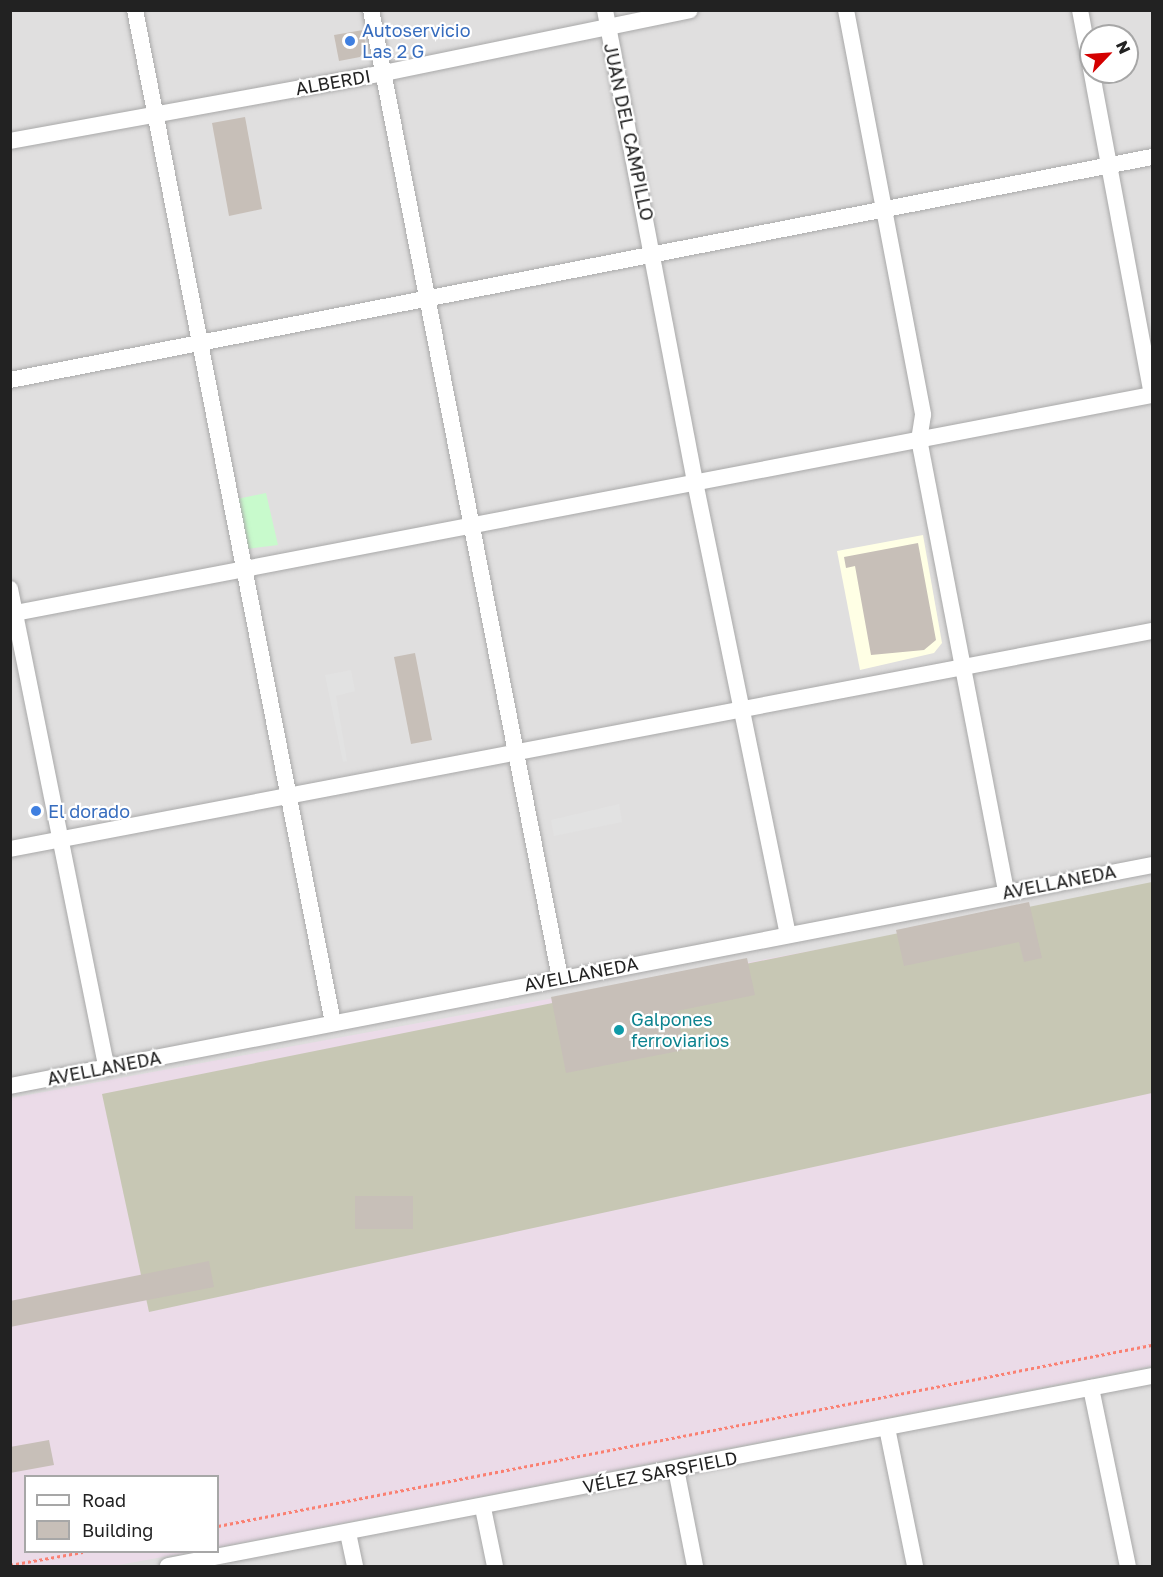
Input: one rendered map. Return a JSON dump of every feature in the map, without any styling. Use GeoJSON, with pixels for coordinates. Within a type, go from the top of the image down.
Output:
{"type":"FeatureCollection","features":[{"type":"Feature","properties":{"kind":"street"},"geometry":{"type":"LineString","coordinates":[[135,10],[333,1023]]}},
{"type":"Feature","properties":{"kind":"street"},"geometry":{"type":"LineString","coordinates":[[371,10],[430,299],[560,978]]}},
{"type":"Feature","properties":{"kind":"street","name":"ALBERDI"},"geometry":{"type":"LineString","coordinates":[[10,141],[384,73],[606,18],[690,10]]}},
{"type":"Feature","properties":{"kind":"street"},"geometry":{"type":"LineString","coordinates":[[846,10],[882,210],[923,415],[919,439],[1006,892]]}},
{"type":"Feature","properties":{"kind":"street"},"geometry":{"type":"LineString","coordinates":[[13,613],[243,568],[474,527],[694,482],[1152,394],[1107,166],[1080,10]]}},
{"type":"Feature","properties":{"kind":"street","name":"JUAN DEL CAMPILLO"},"geometry":{"type":"LineString","coordinates":[[606,18],[654,253],[694,482],[743,708],[788,934]]}},
{"type":"Feature","properties":{"kind":"street"},"geometry":{"type":"LineString","coordinates":[[10,380],[1152,158]]}},
{"type":"Feature","properties":{"kind":"street"},"geometry":{"type":"LineString","coordinates":[[10,589],[13,613],[107,1068]]}},
{"type":"Feature","properties":{"kind":"street"},"geometry":{"type":"LineString","coordinates":[[10,849],[1152,631]]}},
{"type":"Feature","properties":{"kind":"street","name":"AVELLANEDA"},"geometry":{"type":"LineString","coordinates":[[10,1086],[1152,865]]}},
{"type":"Feature","properties":{"kind":"street","name":"VÉLEZ SARSFIELD"},"geometry":{"type":"LineString","coordinates":[[168,1566],[201,1563],[1152,1377]]}},
{"type":"Feature","properties":{"kind":"street"},"geometry":{"type":"LineString","coordinates":[[1091,1389],[1128,1566]]}},
{"type":"Feature","properties":{"kind":"street"},"geometry":{"type":"LineString","coordinates":[[887,1428],[915,1566]]}},
{"type":"Feature","properties":{"kind":"street"},"geometry":{"type":"LineString","coordinates":[[676,1469],[695,1566]]}},
{"type":"Feature","properties":{"kind":"street"},"geometry":{"type":"LineString","coordinates":[[483,1508],[495,1566]]}},
{"type":"Feature","properties":{"kind":"street"},"geometry":{"type":"LineString","coordinates":[[348,1533],[355,1566]]}},
{"type":"Feature","properties":{"kind":"path"},"geometry":{"type":"LineString","coordinates":[[219,1526],[1152,1345]]}},
{"type":"Feature","properties":{"kind":"path"},"geometry":{"type":"LineString","coordinates":[[10,1565],[73,1553]]}},
{"type":"Feature","properties":{"kind":"shaded area"},"geometry":{"type":"Polygon","coordinates":[[[11,11],[1152,11],[1152,1566],[11,1566],[11,11]]]}},
{"type":"Feature","properties":{"kind":"shaded area"},"geometry":{"type":"Polygon","coordinates":[[[923,535],[942,643],[934,653],[860,670],[837,551],[923,535]]]}},
{"type":"Feature","properties":{"kind":"shaded area"},"geometry":{"type":"Polygon","coordinates":[[[351,670],[355,691],[336,696],[347,761],[343,762],[325,675],[351,670]]]}},
{"type":"Feature","properties":{"kind":"shaded area"},"geometry":{"type":"Polygon","coordinates":[[[619,804],[622,822],[554,836],[551,820],[619,804]]]}},
{"type":"Feature","properties":{"kind":"shaded area"},"geometry":{"type":"Polygon","coordinates":[[[1152,882],[1152,1093],[149,1312],[102,1094],[1152,882]]]}},
{"type":"Feature","properties":{"kind":"shaded area"},"geometry":{"type":"Polygon","coordinates":[[[1152,888],[1152,1366],[219,1547],[219,1475],[24,1475],[24,1553],[185,1553],[113,1566],[11,1566],[11,1098],[1152,888]]]}},
{"type":"Feature","properties":{"kind":"green space"},"geometry":{"type":"Polygon","coordinates":[[[266,493],[278,545],[247,549],[237,499],[266,493]]]}},
{"type":"Feature","properties":{"kind":"building","name":"Autoservicio Las 2 G"},"geometry":{"type":"Polygon","coordinates":[[[363,30],[366,48],[360,57],[339,61],[334,35],[363,30]]]}},
{"type":"Feature","properties":{"kind":"building"},"geometry":{"type":"Polygon","coordinates":[[[245,117],[262,209],[229,216],[212,123],[245,117]]]}},
{"type":"Feature","properties":{"kind":"building"},"geometry":{"type":"Polygon","coordinates":[[[918,543],[936,640],[924,650],[871,655],[855,566],[846,568],[844,557],[918,543]]]}},
{"type":"Feature","properties":{"kind":"building"},"geometry":{"type":"Polygon","coordinates":[[[415,653],[432,740],[411,744],[394,657],[415,653]]]}},
{"type":"Feature","properties":{"kind":"building"},"geometry":{"type":"Polygon","coordinates":[[[1029,902],[1042,958],[1024,962],[1019,942],[904,966],[896,930],[1029,902]]]}},
{"type":"Feature","properties":{"kind":"building","name":"Galpones ferroviarios"},"geometry":{"type":"Polygon","coordinates":[[[747,958],[755,995],[677,1011],[684,1050],[566,1073],[551,997],[747,958]]]}},
{"type":"Feature","properties":{"kind":"building"},"geometry":{"type":"Polygon","coordinates":[[[355,1196],[413,1196],[413,1229],[355,1229],[355,1196]]]}},
{"type":"Feature","properties":{"kind":"building"},"geometry":{"type":"Polygon","coordinates":[[[209,1261],[214,1287],[10,1327],[10,1301],[209,1261]]]}},
{"type":"Feature","properties":{"kind":"building"},"geometry":{"type":"Polygon","coordinates":[[[49,1440],[54,1465],[10,1473],[10,1447],[49,1440]]]}},
{"type":"Feature","properties":{"kind":"place","name":"Autoservicio Las 2 G"},"geometry":{"type":"Point","coordinates":[350,41]}},
{"type":"Feature","properties":{"kind":"place","name":"El dorado"},"geometry":{"type":"Point","coordinates":[36,811]}},
{"type":"Feature","properties":{"kind":"place","name":"Galpones ferroviarios"},"geometry":{"type":"Point","coordinates":[619,1030]}}]}
